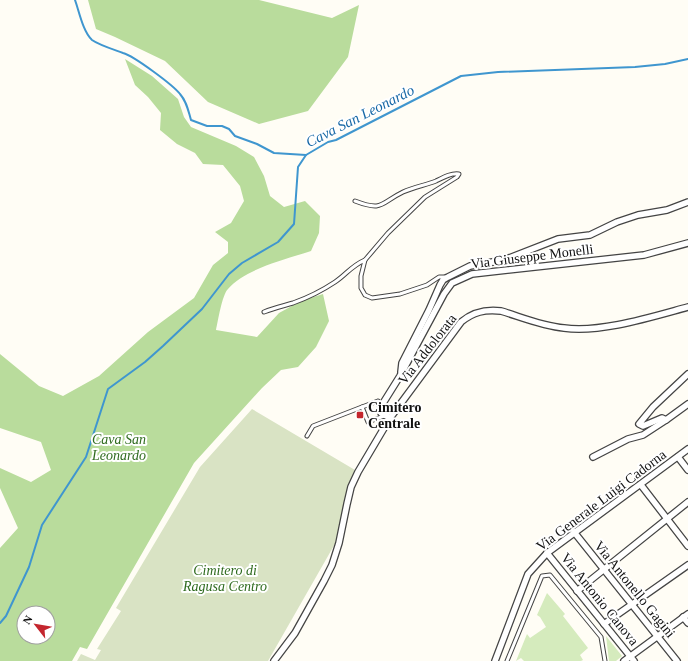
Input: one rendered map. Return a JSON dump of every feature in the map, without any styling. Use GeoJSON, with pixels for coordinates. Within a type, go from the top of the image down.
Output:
{"type":"FeatureCollection","features":[{"type":"Feature","properties":{"kind":"street"},"geometry":{"type":"LineString","coordinates":[[400,376],[402,363],[440,285],[448,277],[470,266],[504,260],[558,239],[590,235],[624,220],[647,213],[667,210],[688,202]]}},
{"type":"Feature","properties":{"kind":"street","name":"Via Giuseppe Monelli"},"geometry":{"type":"LineString","coordinates":[[380,408],[400,376],[444,294],[452,283],[461,278],[472,274],[644,255],[688,243]]}},
{"type":"Feature","properties":{"kind":"street","name":"Via Addolorata"},"geometry":{"type":"LineString","coordinates":[[274,661],[295,633],[332,565],[339,543],[351,487],[387,417],[454,330],[468,316],[491,310],[501,311],[562,328],[587,329],[637,321],[688,307]]}},
{"type":"Feature","properties":{"kind":"street"},"geometry":{"type":"LineString","coordinates":[[666,420],[662,418],[643,426],[639,424],[653,407],[688,374]]}},
{"type":"Feature","properties":{"kind":"street"},"geometry":{"type":"LineString","coordinates":[[593,457],[628,439],[642,435],[688,404]]}},
{"type":"Feature","properties":{"kind":"street"},"geometry":{"type":"LineString","coordinates":[[380,408],[381,413],[387,417]]}},
{"type":"Feature","properties":{"kind":"street","name":"Via Generale Luigi Cadorna"},"geometry":{"type":"LineString","coordinates":[[495,661],[528,574],[547,553],[688,449]]}},
{"type":"Feature","properties":{"kind":"street"},"geometry":{"type":"LineString","coordinates":[[678,457],[688,470]]}},
{"type":"Feature","properties":{"kind":"street"},"geometry":{"type":"LineString","coordinates":[[641,485],[688,546]]}},
{"type":"Feature","properties":{"kind":"street"},"geometry":{"type":"LineString","coordinates":[[577,591],[688,502]]}},
{"type":"Feature","properties":{"kind":"street","name":"Via Antonello Gagini"},"geometry":{"type":"LineString","coordinates":[[574,532],[677,661]]}},
{"type":"Feature","properties":{"kind":"street","name":"Via Antonio Canova"},"geometry":{"type":"LineString","coordinates":[[547,553],[632,659]]}},
{"type":"Feature","properties":{"kind":"street"},"geometry":{"type":"LineString","coordinates":[[604,624],[688,565]]}},
{"type":"Feature","properties":{"kind":"street"},"geometry":{"type":"LineString","coordinates":[[624,661],[632,659],[657,636],[686,615],[688,623]]}},
{"type":"Feature","properties":{"kind":"lane"},"geometry":{"type":"LineString","coordinates":[[355,201],[369,206],[381,205],[404,192],[454,173],[459,174],[457,177],[425,197],[388,233],[365,260],[360,276],[361,288],[366,295],[372,298],[400,294],[427,285],[439,277],[448,277]]}},
{"type":"Feature","properties":{"kind":"lane"},"geometry":{"type":"LineString","coordinates":[[264,312],[277,306],[294,303],[314,293],[336,281],[355,264],[365,260]]}},
{"type":"Feature","properties":{"kind":"lane"},"geometry":{"type":"LineString","coordinates":[[307,436],[313,426],[362,407],[378,401],[380,408]]}},
{"type":"Feature","properties":{"kind":"lane"},"geometry":{"type":"LineString","coordinates":[[362,407],[368,422],[387,417]]}},
{"type":"Feature","properties":{"kind":"lane"},"geometry":{"type":"LineString","coordinates":[[507,661],[542,576],[550,575],[601,637],[605,661]]}},
{"type":"Feature","properties":{"kind":"green space"},"geometry":{"type":"Polygon","coordinates":[[[88,0],[259,0],[332,18],[359,5],[348,57],[308,111],[259,124],[208,102],[165,61],[96,29],[88,0]]]}},
{"type":"Feature","properties":{"kind":"green space","name":"Cava San Leonardo"},"geometry":{"type":"Polygon","coordinates":[[[125,59],[152,76],[178,99],[184,117],[191,127],[236,146],[254,157],[264,176],[270,196],[284,207],[305,201],[320,216],[319,233],[311,251],[255,270],[235,282],[228,289],[222,302],[216,330],[257,337],[279,313],[301,301],[323,294],[329,321],[316,347],[298,367],[281,370],[262,388],[194,463],[87,649],[80,647],[72,661],[0,661],[0,548],[18,528],[0,488],[0,468],[31,482],[51,470],[41,442],[0,428],[0,354],[39,386],[63,396],[99,376],[148,332],[194,298],[213,265],[228,253],[228,242],[215,232],[231,223],[244,201],[240,186],[223,165],[203,164],[195,153],[177,144],[160,130],[161,113],[148,97],[135,85],[125,59]]]}},
{"type":"Feature","properties":{"kind":"green space","name":"Cimitero di Ragusa Centro"},"geometry":{"type":"Polygon","coordinates":[[[252,409],[355,470],[348,485],[336,542],[268,661],[77,661],[81,654],[95,660],[101,650],[97,649],[121,611],[116,608],[200,467],[252,409]]]}},
{"type":"Feature","properties":{"kind":"green space"},"geometry":{"type":"Polygon","coordinates":[[[547,593],[565,614],[563,616],[588,648],[580,655],[583,660],[524,661],[521,658],[516,661],[527,634],[530,638],[546,627],[537,615],[547,593]]]}},
{"type":"Feature","properties":{"kind":"green space"},"geometry":{"type":"Polygon","coordinates":[[[606,636],[622,656],[616,661],[609,661],[606,636]]]}},
{"type":"Feature","properties":{"kind":"waterway"},"geometry":{"type":"LineString","coordinates":[[75,0],[86,32],[92,40],[103,46],[128,55],[170,84],[184,100],[191,120],[207,126],[222,126],[229,129],[235,136],[257,144],[274,153],[306,155]]}},
{"type":"Feature","properties":{"kind":"waterway","name":"Cava San Leonardo"},"geometry":{"type":"LineString","coordinates":[[0,623],[6,616],[29,567],[42,525],[86,457],[108,389],[145,362],[202,309],[229,274],[242,263],[278,242],[294,224],[298,167],[306,155],[328,142],[336,140],[461,76],[498,72],[635,67],[665,64],[688,59]]}},
{"type":"Feature","properties":{"kind":"place","name":"Cimitero Centrale"},"geometry":{"type":"Point","coordinates":[360,415]}}]}
